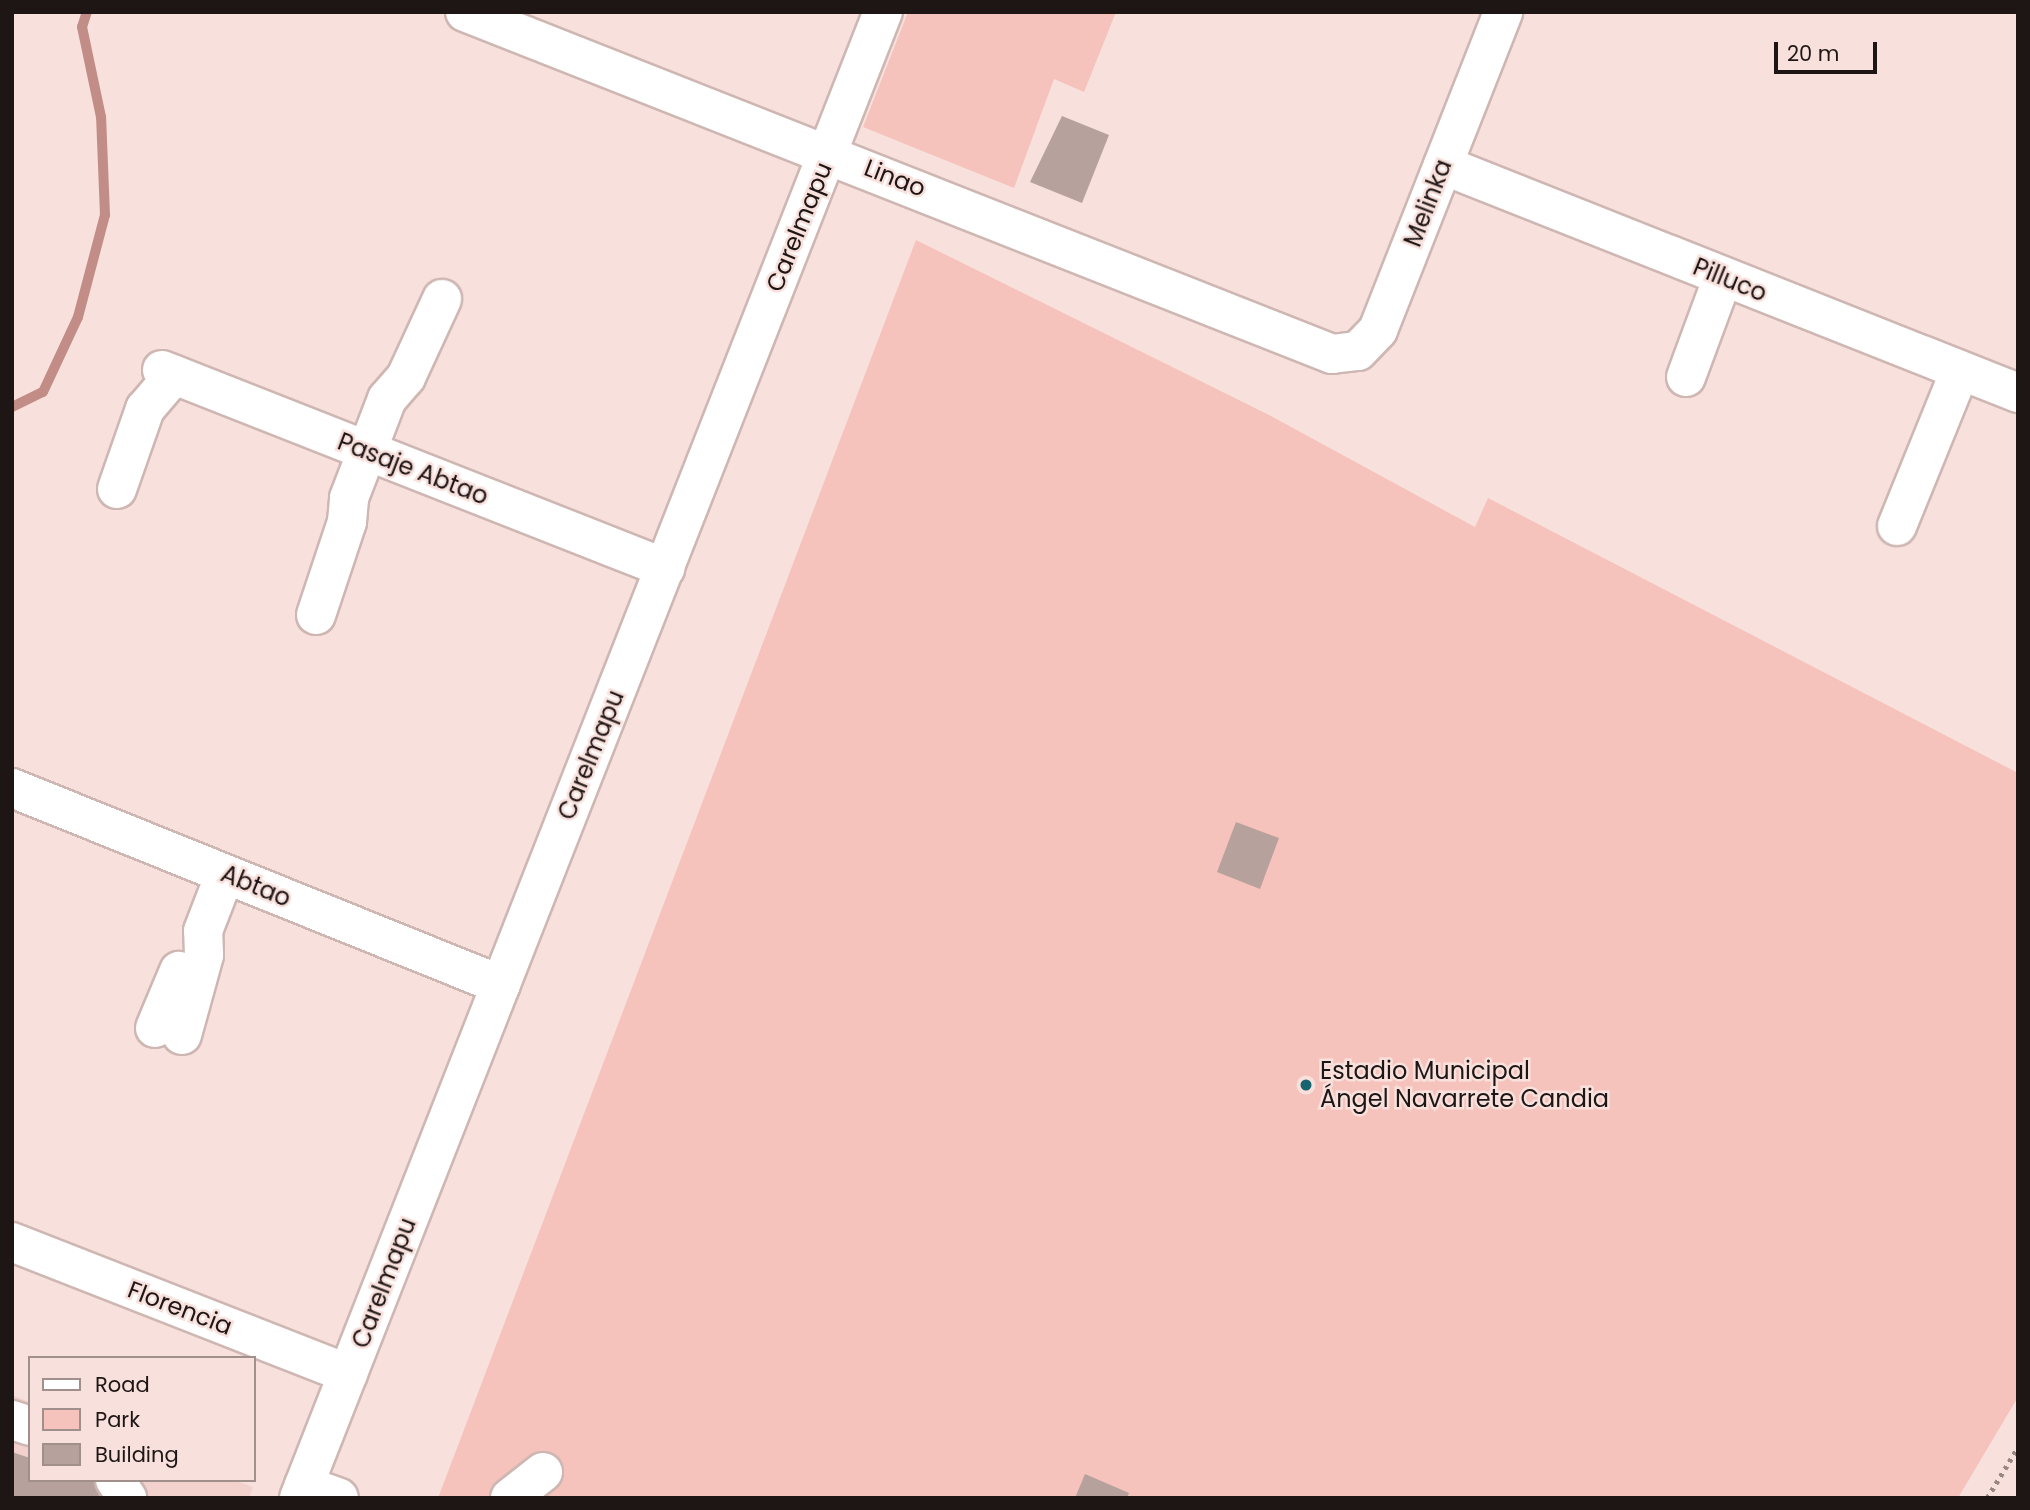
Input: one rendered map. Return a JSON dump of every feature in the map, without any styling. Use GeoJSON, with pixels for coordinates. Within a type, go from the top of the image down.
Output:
{"type":"FeatureCollection","features":[{"type":"Feature","properties":{"kind":"street","name":"Linao"},"geometry":{"type":"LineString","coordinates":[[465,12],[828,152],[1321,352]]}},
{"type":"Feature","properties":{"kind":"street","name":"Carelmapu"},"geometry":{"type":"LineString","coordinates":[[314,1494],[348,1374],[883,12]]}},
{"type":"Feature","properties":{"kind":"street","name":"Melinka"},"geometry":{"type":"LineString","coordinates":[[1321,352],[1358,351],[1378,330],[1503,12]]}},
{"type":"Feature","properties":{"kind":"street","name":"Pilluco"},"geometry":{"type":"LineString","coordinates":[[1443,165],[2018,393]]}},
{"type":"Feature","properties":{"kind":"street"},"geometry":{"type":"LineString","coordinates":[[1686,377],[1723,277]]}},
{"type":"Feature","properties":{"kind":"street"},"geometry":{"type":"LineString","coordinates":[[305,611],[347,522],[349,498],[387,399],[406,377],[430,293]]}},
{"type":"Feature","properties":{"kind":"street"},"geometry":{"type":"LineString","coordinates":[[1897,526],[1960,371]]}},
{"type":"Feature","properties":{"kind":"street","name":"Pasaje Abtao"},"geometry":{"type":"LineString","coordinates":[[117,489],[145,409],[168,373],[665,568]]}},
{"type":"Feature","properties":{"kind":"street","name":"Abtao"},"geometry":{"type":"LineString","coordinates":[[12,788],[500,985]]}},
{"type":"Feature","properties":{"kind":"street"},"geometry":{"type":"LineString","coordinates":[[169,1031],[204,955],[203,931],[225,874]]}},
{"type":"Feature","properties":{"kind":"street","name":"Florencia"},"geometry":{"type":"LineString","coordinates":[[12,1242],[348,1374]]}},
{"type":"Feature","properties":{"kind":"street"},"geometry":{"type":"LineString","coordinates":[[510,1498],[543,1472]]}},
{"type":"Feature","properties":{"kind":"street"},"geometry":{"type":"LineString","coordinates":[[116,1482],[127,1498]]}},
{"type":"Feature","properties":{"kind":"path"},"geometry":{"type":"LineString","coordinates":[[1987,1498],[2018,1447]]}},
{"type":"Feature","properties":{"kind":"shaded area"},"geometry":{"type":"Polygon","coordinates":[[[12,1395],[28,1401],[28,1482],[239,1482],[253,1487],[249,1498],[12,1498],[12,1395]]]}},
{"type":"Feature","properties":{"kind":"green space"},"geometry":{"type":"Polygon","coordinates":[[[908,12],[1116,12],[1084,92],[1054,79],[1014,188],[863,127],[908,12]]]}},
{"type":"Feature","properties":{"kind":"green space","name":"Estadio Municipal Ángel Navarrete Candia"},"geometry":{"type":"Polygon","coordinates":[[[916,240],[1269,415],[1475,527],[1488,498],[2018,773],[2018,1397],[1958,1498],[438,1498],[916,240]]]}},
{"type":"Feature","properties":{"kind":"building"},"geometry":{"type":"Polygon","coordinates":[[[1062,116],[1109,135],[1082,203],[1030,182],[1062,116]]]}},
{"type":"Feature","properties":{"kind":"building"},"geometry":{"type":"Polygon","coordinates":[[[1236,822],[1279,838],[1260,889],[1217,872],[1236,822]]]}},
{"type":"Feature","properties":{"kind":"building"},"geometry":{"type":"Polygon","coordinates":[[[12,1452],[28,1457],[28,1482],[103,1484],[98,1498],[12,1498],[12,1452]]]}},
{"type":"Feature","properties":{"kind":"building"},"geometry":{"type":"Polygon","coordinates":[[[1085,1474],[1129,1493],[1127,1498],[1075,1498],[1085,1474]]]}},
{"type":"Feature","properties":{"kind":"waterway"},"geometry":{"type":"LineString","coordinates":[[12,407],[43,392],[78,317],[105,215],[101,117],[82,27],[87,12]]}},
{"type":"Feature","properties":{"kind":"place","name":"Estadio Municipal Ángel Navarrete Candia"},"geometry":{"type":"Point","coordinates":[1306,1085]}}]}
